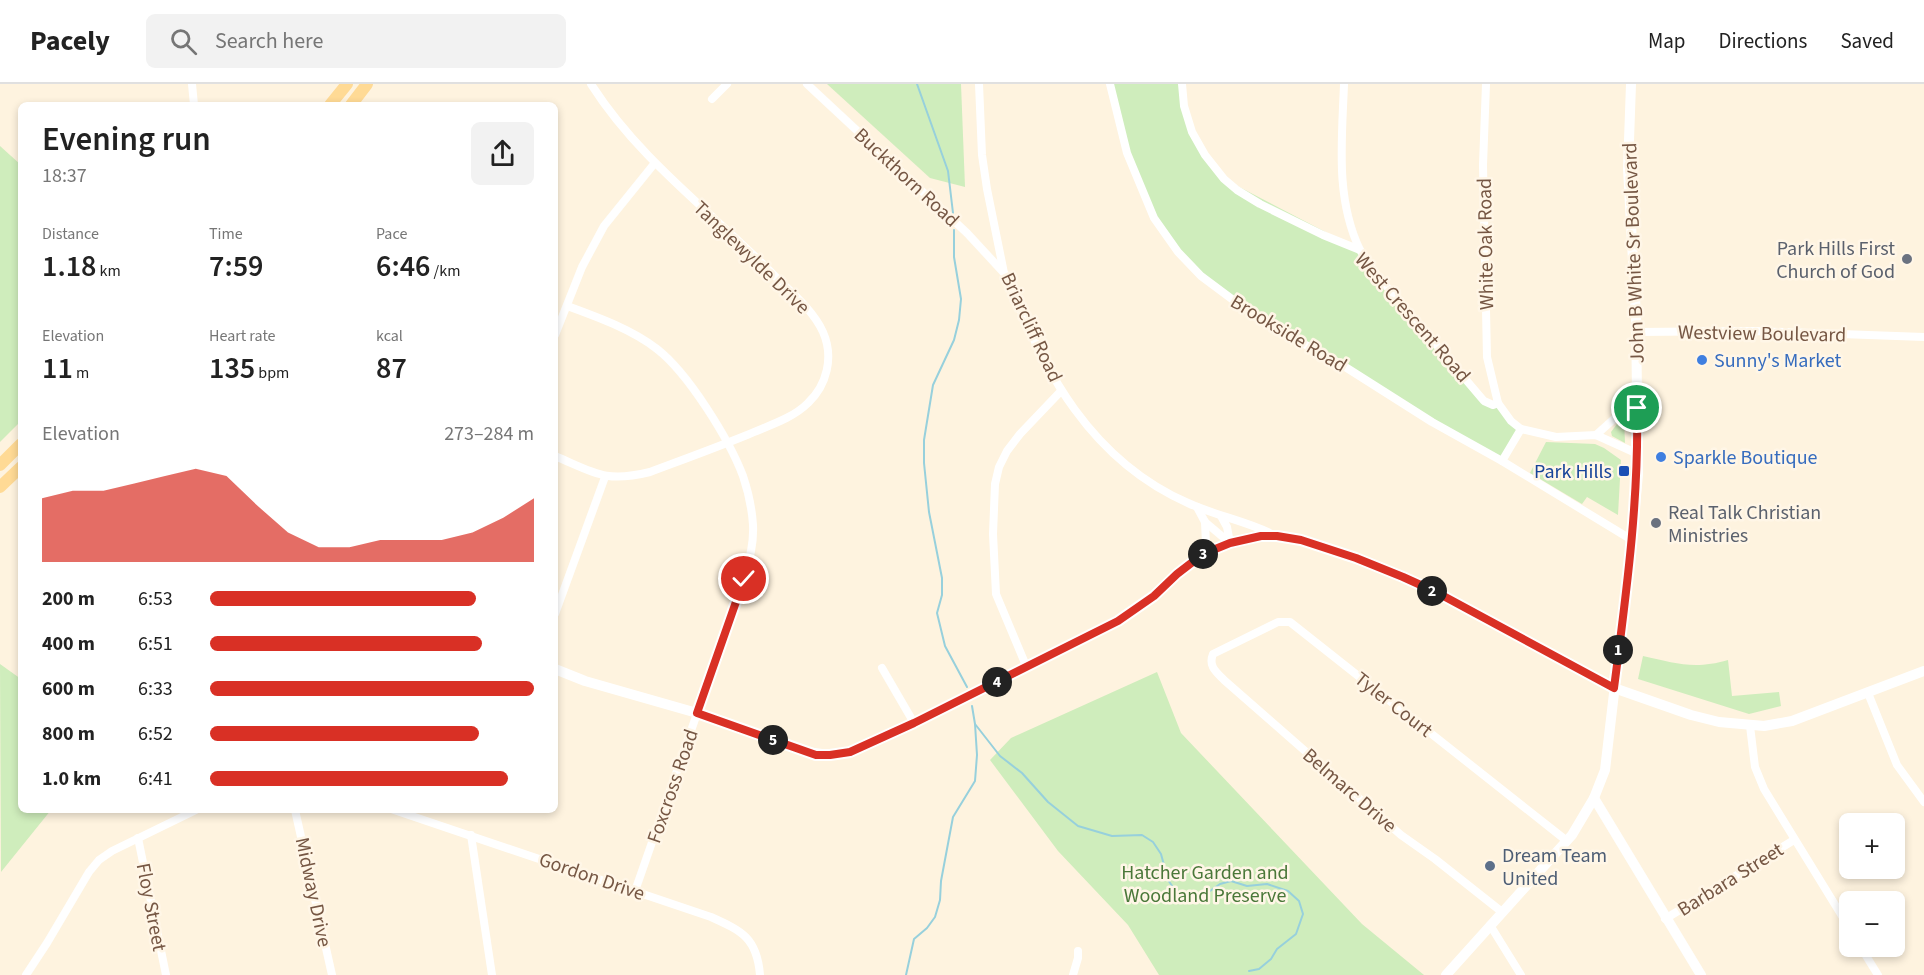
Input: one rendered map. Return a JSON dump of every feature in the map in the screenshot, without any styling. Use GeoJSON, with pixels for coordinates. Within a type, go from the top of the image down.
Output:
{"type":"FeatureCollection","features":[{"type":"Feature","properties":{"kind":"main road"},"geometry":{"type":"LineString","coordinates":[[332,102],[347,84]]}},
{"type":"Feature","properties":{"kind":"main road"},"geometry":{"type":"LineString","coordinates":[[353,102],[367,84]]}},
{"type":"Feature","properties":{"kind":"main road"},"geometry":{"type":"LineString","coordinates":[[0,465],[18,447]]}},
{"type":"Feature","properties":{"kind":"main road"},"geometry":{"type":"LineString","coordinates":[[0,487],[18,470]]}},
{"type":"Feature","properties":{"kind":"street"},"geometry":{"type":"LineString","coordinates":[[192,84],[194,102]]}},
{"type":"Feature","properties":{"kind":"street","name":"Tanglewylde Drive"},"geometry":{"type":"LineString","coordinates":[[558,457],[605,477],[635,476],[650,472],[785,418],[808,403],[818,392],[828,364],[826,343],[819,324],[799,300],[752,253],[654,164],[616,121],[591,84]]}},
{"type":"Feature","properties":{"kind":"street"},"geometry":{"type":"LineString","coordinates":[[712,99],[727,84]]}},
{"type":"Feature","properties":{"kind":"street","name":"Buckthorn Road"},"geometry":{"type":"LineString","coordinates":[[807,84],[967,233],[1004,273]]}},
{"type":"Feature","properties":{"kind":"street","name":"Briarcliff Road"},"geometry":{"type":"LineString","coordinates":[[979,84],[982,155],[1004,273],[1008,277],[1026,321],[1061,391],[1100,442],[1125,466],[1186,503],[1277,536],[1332,549],[1403,577],[1614,688],[1700,718],[1750,726],[1792,721],[1924,671]]}},
{"type":"Feature","properties":{"kind":"street","name":"Brookside Road"},"geometry":{"type":"LineString","coordinates":[[1110,84],[1127,153],[1154,218],[1178,252],[1201,276],[1260,321],[1339,363],[1432,422],[1502,461],[1632,540]]}},
{"type":"Feature","properties":{"kind":"street","name":"West Crescent Road"},"geometry":{"type":"LineString","coordinates":[[1182,84],[1184,106],[1192,132],[1205,155],[1230,184],[1260,204],[1323,235],[1360,250],[1376,274],[1484,401],[1492,405],[1498,403],[1511,421],[1521,429]]}},
{"type":"Feature","properties":{"kind":"street"},"geometry":{"type":"LineString","coordinates":[[1344,84],[1342,143],[1344,202],[1350,227],[1360,250]]}},
{"type":"Feature","properties":{"kind":"street","name":"White Oak Road"},"geometry":{"type":"LineString","coordinates":[[1486,84],[1483,165],[1486,357],[1498,403]]}},
{"type":"Feature","properties":{"kind":"street","name":"John B White Sr Boulevard"},"geometry":{"type":"LineString","coordinates":[[1446,975],[1567,841],[1594,798],[1605,770],[1632,540],[1638,454],[1636,332],[1628,169],[1631,84]]}},
{"type":"Feature","properties":{"kind":"street"},"geometry":{"type":"LineString","coordinates":[[558,328],[592,247],[604,226],[654,164]]}},
{"type":"Feature","properties":{"kind":"street","name":"Foxcross Road"},"geometry":{"type":"LineString","coordinates":[[567,306],[634,334],[665,355],[697,394],[727,443],[746,487],[753,525],[752,550],[731,620],[635,891]]}},
{"type":"Feature","properties":{"kind":"street","name":"Westview Boulevard"},"geometry":{"type":"LineString","coordinates":[[1636,332],[1755,331],[1924,337]]}},
{"type":"Feature","properties":{"kind":"street"},"geometry":{"type":"LineString","coordinates":[[1027,668],[996,594],[993,534],[995,484],[999,467],[1007,451],[1061,391]]}},
{"type":"Feature","properties":{"kind":"street"},"geometry":{"type":"LineString","coordinates":[[1596,435],[1615,418],[1637,408]]}},
{"type":"Feature","properties":{"kind":"street"},"geometry":{"type":"LineString","coordinates":[[1502,461],[1521,429],[1556,437],[1596,435],[1638,454]]}},
{"type":"Feature","properties":{"kind":"street"},"geometry":{"type":"LineString","coordinates":[[558,606],[605,477]]}},
{"type":"Feature","properties":{"kind":"street"},"geometry":{"type":"LineString","coordinates":[[1197,507],[1205,522],[1230,543]]}},
{"type":"Feature","properties":{"kind":"street"},"geometry":{"type":"LineString","coordinates":[[1221,516],[1227,527],[1230,543]]}},
{"type":"Feature","properties":{"kind":"street"},"geometry":{"type":"LineString","coordinates":[[1203,554],[1206,544],[1205,522]]}},
{"type":"Feature","properties":{"kind":"street"},"geometry":{"type":"LineString","coordinates":[[558,670],[585,681],[697,713],[816,755],[850,752],[1099,632],[1154,596],[1203,554],[1243,539],[1277,536]]}},
{"type":"Feature","properties":{"kind":"street","name":"Tyler Court"},"geometry":{"type":"LineString","coordinates":[[1211,657],[1216,652],[1278,622],[1290,622],[1567,841]]}},
{"type":"Feature","properties":{"kind":"street","name":"Belmarc Drive"},"geometry":{"type":"LineString","coordinates":[[1211,657],[1213,669],[1224,680],[1352,793],[1401,835],[1502,912]]}},
{"type":"Feature","properties":{"kind":"street"},"geometry":{"type":"LineString","coordinates":[[882,668],[914,723]]}},
{"type":"Feature","properties":{"kind":"street"},"geometry":{"type":"LineString","coordinates":[[1868,693],[1897,765],[1924,802]]}},
{"type":"Feature","properties":{"kind":"street"},"geometry":{"type":"LineString","coordinates":[[1750,726],[1755,767],[1760,782],[1839,912]]}},
{"type":"Feature","properties":{"kind":"street"},"geometry":{"type":"LineString","coordinates":[[1594,798],[1665,919],[1701,975]]}},
{"type":"Feature","properties":{"kind":"street"},"geometry":{"type":"LineString","coordinates":[[26,975],[93,866],[105,855],[190,813]]}},
{"type":"Feature","properties":{"kind":"street","name":"Midway Drive"},"geometry":{"type":"LineString","coordinates":[[296,813],[332,975]]}},
{"type":"Feature","properties":{"kind":"street","name":"Gordon Drive"},"geometry":{"type":"LineString","coordinates":[[403,813],[686,907],[742,932],[754,949],[760,975]]}},
{"type":"Feature","properties":{"kind":"street"},"geometry":{"type":"LineString","coordinates":[[471,835],[492,975]]}},
{"type":"Feature","properties":{"kind":"street","name":"Floy Street"},"geometry":{"type":"LineString","coordinates":[[138,838],[166,975]]}},
{"type":"Feature","properties":{"kind":"street","name":"Barbara Street"},"geometry":{"type":"LineString","coordinates":[[1665,919],[1794,840]]}},
{"type":"Feature","properties":{"kind":"street"},"geometry":{"type":"LineString","coordinates":[[1490,925],[1521,975]]}},
{"type":"Feature","properties":{"kind":"street"},"geometry":{"type":"LineString","coordinates":[[1072,975],[1078,951]]}},
{"type":"Feature","properties":{"kind":"street"},"geometry":{"type":"LineString","coordinates":[[1867,957],[1878,975]]}},
{"type":"Feature","properties":{"kind":"green space"},"geometry":{"type":"Polygon","coordinates":[[[827,84],[961,84],[965,187],[930,178],[827,84]]]}},
{"type":"Feature","properties":{"kind":"green space"},"geometry":{"type":"Polygon","coordinates":[[[1111,84],[1183,84],[1182,93],[1198,144],[1224,179],[1360,250],[1484,401],[1498,403],[1521,429],[1502,461],[1260,320],[1201,276],[1154,218],[1127,152],[1111,84]]]}},
{"type":"Feature","properties":{"kind":"green space"},"geometry":{"type":"Polygon","coordinates":[[[0,146],[18,162],[18,424],[0,442],[0,146]]]}},
{"type":"Feature","properties":{"kind":"green space"},"geometry":{"type":"Polygon","coordinates":[[[1624,420],[1625,443],[1612,436],[1611,432],[1617,424],[1624,420]]]}},
{"type":"Feature","properties":{"kind":"green space"},"geometry":{"type":"Polygon","coordinates":[[[1546,442],[1595,444],[1621,460],[1618,515],[1587,497],[1582,504],[1530,473],[1546,442]]]}},
{"type":"Feature","properties":{"kind":"green space"},"geometry":{"type":"Polygon","coordinates":[[[1643,656],[1695,665],[1728,660],[1732,696],[1779,692],[1781,706],[1749,714],[1638,679],[1643,656]]]}},
{"type":"Feature","properties":{"kind":"green space"},"geometry":{"type":"Polygon","coordinates":[[[0,664],[18,677],[18,813],[49,813],[1,872],[0,664]]]}},
{"type":"Feature","properties":{"kind":"green space","name":"Hatcher Garden and Woodland Preserve"},"geometry":{"type":"Polygon","coordinates":[[[1157,672],[1181,733],[1362,924],[1424,975],[1159,975],[1128,925],[1058,851],[990,760],[1011,738],[1157,672]]]}},
{"type":"Feature","properties":{"kind":"waterway"},"geometry":{"type":"LineString","coordinates":[[917,84],[948,171],[953,213]]}},
{"type":"Feature","properties":{"kind":"waterway"},"geometry":{"type":"LineString","coordinates":[[954,230],[954,257],[961,299],[959,320],[954,340],[933,385],[924,440],[924,463],[929,512],[942,578],[942,595],[937,613],[945,646],[967,687]]}},
{"type":"Feature","properties":{"kind":"waterway"},"geometry":{"type":"LineString","coordinates":[[906,975],[914,939],[927,928],[935,917],[940,900],[941,881],[953,817],[975,781],[977,755],[972,706]]}},
{"type":"Feature","properties":{"kind":"waterway"},"geometry":{"type":"LineString","coordinates":[[975,724],[1000,756],[1022,773],[1048,802],[1078,826],[1112,836],[1142,835],[1153,842],[1161,854],[1168,880],[1175,890],[1192,899],[1220,884],[1231,881],[1247,886],[1267,884],[1288,891],[1299,901],[1303,914],[1296,934],[1277,949],[1271,959],[1259,969],[1249,971]]}},
{"type":"Feature","properties":{"kind":"place","name":"Park Hills First Church of God"},"geometry":{"type":"Point","coordinates":[1907,259]}},
{"type":"Feature","properties":{"kind":"place","name":"Sunny's Market"},"geometry":{"type":"Point","coordinates":[1702,360]}},
{"type":"Feature","properties":{"kind":"place","name":"Sparkle Boutique"},"geometry":{"type":"Point","coordinates":[1661,457]}},
{"type":"Feature","properties":{"kind":"place","name":"Park Hills"},"geometry":{"type":"Point","coordinates":[1624,471]}},
{"type":"Feature","properties":{"kind":"place","name":"Real Talk Christian Ministries"},"geometry":{"type":"Point","coordinates":[1656,523]}},
{"type":"Feature","properties":{"kind":"place","name":"Dream Team United"},"geometry":{"type":"Point","coordinates":[1490,866]}},
{"type":"Feature","properties":{"kind":"route"},"geometry":{"type":"LineString","coordinates":[[744,579],[697,713],[816,755],[850,752],[870,744],[1099,632],[1137,609],[1203,554],[1230,543],[1261,536],[1301,540],[1332,549],[1403,577],[1436,592],[1614,688],[1635,509],[1638,454],[1637,408]]}}]}
